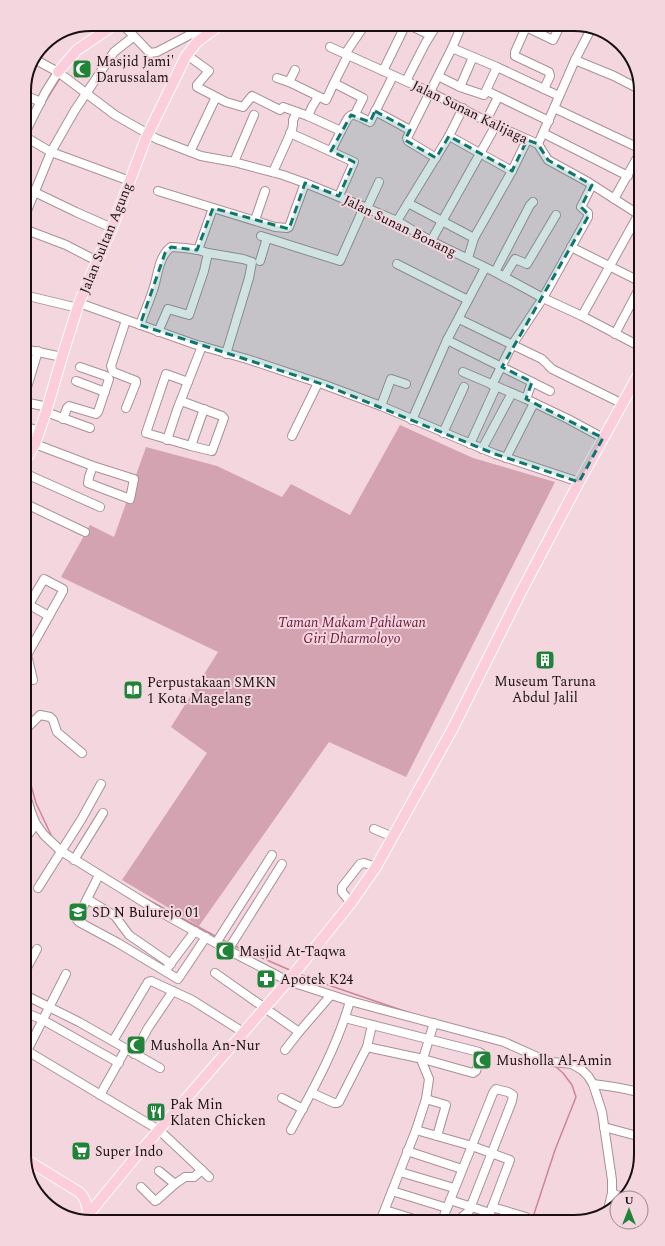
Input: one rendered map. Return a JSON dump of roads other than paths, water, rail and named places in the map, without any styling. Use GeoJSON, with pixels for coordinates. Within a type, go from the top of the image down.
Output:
{"type":"FeatureCollection","features":[{"type":"Feature","properties":{"kind":"main road"},"geometry":{"type":"LineString","coordinates":[[61,74],[81,47],[105,31]]}},
{"type":"Feature","properties":{"kind":"main road","name":"Jalan Sultan Agung"},"geometry":{"type":"LineString","coordinates":[[31,451],[35,444],[47,410],[62,356],[79,306],[112,228],[141,150],[200,31]]}},
{"type":"Feature","properties":{"kind":"main road"},"geometry":{"type":"LineString","coordinates":[[90,1215],[159,1130],[291,977],[351,904],[376,867],[460,714],[521,592],[579,482],[634,383]]}},
{"type":"Feature","properties":{"kind":"main road"},"geometry":{"type":"LineString","coordinates":[[32,1163],[79,1192],[85,1200],[87,1215]]}},
{"type":"Feature","properties":{"kind":"street"},"geometry":{"type":"LineString","coordinates":[[128,31],[150,54],[200,31]]}},
{"type":"Feature","properties":{"kind":"street"},"geometry":{"type":"LineString","coordinates":[[277,78],[289,82],[326,100],[346,56],[361,31]]}},
{"type":"Feature","properties":{"kind":"street"},"geometry":{"type":"LineString","coordinates":[[383,71],[403,31]]}},
{"type":"Feature","properties":{"kind":"street"},"geometry":{"type":"LineString","coordinates":[[422,31],[430,35]]}},
{"type":"Feature","properties":{"kind":"street"},"geometry":{"type":"LineString","coordinates":[[406,81],[433,31]]}},
{"type":"Feature","properties":{"kind":"street"},"geometry":{"type":"LineString","coordinates":[[436,158],[408,141],[407,136],[459,31]]}},
{"type":"Feature","properties":{"kind":"street"},"geometry":{"type":"LineString","coordinates":[[524,31],[515,52],[515,56],[549,72],[550,76],[544,89]]}},
{"type":"Feature","properties":{"kind":"street"},"geometry":{"type":"LineString","coordinates":[[536,31],[553,40],[558,31]]}},
{"type":"Feature","properties":{"kind":"street"},"geometry":{"type":"LineString","coordinates":[[538,144],[575,60],[589,33]]}},
{"type":"Feature","properties":{"kind":"street"},"geometry":{"type":"LineString","coordinates":[[31,200],[51,152],[85,93],[114,52],[133,37]]}},
{"type":"Feature","properties":{"kind":"street","name":"Jalan Sunan Kalijaga"},"geometry":{"type":"LineString","coordinates":[[330,46],[346,56],[406,81],[463,108],[486,121],[538,144],[548,160],[634,210]]}},
{"type":"Feature","properties":{"kind":"street"},"geometry":{"type":"LineString","coordinates":[[452,48],[559,96]]}},
{"type":"Feature","properties":{"kind":"street"},"geometry":{"type":"LineString","coordinates":[[187,55],[209,70],[197,87],[216,97],[243,107],[252,96],[280,110],[284,107],[341,131]]}},
{"type":"Feature","properties":{"kind":"street"},"geometry":{"type":"LineString","coordinates":[[460,87],[474,57]]}},
{"type":"Feature","properties":{"kind":"street"},"geometry":{"type":"LineString","coordinates":[[575,60],[633,84]]}},
{"type":"Feature","properties":{"kind":"street","name":"Jalan Sunan Bonang"},"geometry":{"type":"LineString","coordinates":[[39,62],[61,74],[115,115],[148,135],[190,152],[273,172],[305,182],[366,207],[634,344]]}},
{"type":"Feature","properties":{"kind":"street"},"geometry":{"type":"LineString","coordinates":[[438,76],[460,87],[483,95],[487,91],[497,67]]}},
{"type":"Feature","properties":{"kind":"street"},"geometry":{"type":"LineString","coordinates":[[289,82],[295,70]]}},
{"type":"Feature","properties":{"kind":"street"},"geometry":{"type":"LineString","coordinates":[[31,125],[41,102],[61,74]]}},
{"type":"Feature","properties":{"kind":"street"},"geometry":{"type":"LineString","coordinates":[[355,114],[370,122],[393,76]]}},
{"type":"Feature","properties":{"kind":"street"},"geometry":{"type":"LineString","coordinates":[[331,151],[346,118],[355,114],[363,98],[334,83]]}},
{"type":"Feature","properties":{"kind":"street"},"geometry":{"type":"LineString","coordinates":[[487,91],[549,121]]}},
{"type":"Feature","properties":{"kind":"street"},"geometry":{"type":"LineString","coordinates":[[308,116],[318,97]]}},
{"type":"Feature","properties":{"kind":"street"},"geometry":{"type":"LineString","coordinates":[[486,121],[498,97]]}},
{"type":"Feature","properties":{"kind":"street"},"geometry":{"type":"LineString","coordinates":[[31,98],[41,102]]}},
{"type":"Feature","properties":{"kind":"street"},"geometry":{"type":"LineString","coordinates":[[190,152],[216,99]]}},
{"type":"Feature","properties":{"kind":"street"},"geometry":{"type":"LineString","coordinates":[[396,221],[436,158],[463,108]]}},
{"type":"Feature","properties":{"kind":"street"},"geometry":{"type":"LineString","coordinates":[[554,108],[634,147]]}},
{"type":"Feature","properties":{"kind":"street"},"geometry":{"type":"LineString","coordinates":[[375,111],[410,130]]}},
{"type":"Feature","properties":{"kind":"street"},"geometry":{"type":"LineString","coordinates":[[273,172],[290,133],[293,120],[297,112]]}},
{"type":"Feature","properties":{"kind":"street"},"geometry":{"type":"LineString","coordinates":[[234,162],[254,115]]}},
{"type":"Feature","properties":{"kind":"street"},"geometry":{"type":"LineString","coordinates":[[431,241],[496,125]]}},
{"type":"Feature","properties":{"kind":"street"},"geometry":{"type":"LineString","coordinates":[[543,132],[628,176]]}},
{"type":"Feature","properties":{"kind":"street"},"geometry":{"type":"LineString","coordinates":[[290,133],[354,162],[339,196]]}},
{"type":"Feature","properties":{"kind":"street"},"geometry":{"type":"LineString","coordinates":[[449,136],[512,171]]}},
{"type":"Feature","properties":{"kind":"street"},"geometry":{"type":"LineString","coordinates":[[31,140],[51,152],[130,181]]}},
{"type":"Feature","properties":{"kind":"street"},"geometry":{"type":"LineString","coordinates":[[468,258],[474,238],[512,171],[527,140]]}},
{"type":"Feature","properties":{"kind":"street"},"geometry":{"type":"LineString","coordinates":[[614,199],[634,164]]}},
{"type":"Feature","properties":{"kind":"street"},"geometry":{"type":"LineString","coordinates":[[158,191],[275,226],[288,228],[305,182]]}},
{"type":"Feature","properties":{"kind":"street"},"geometry":{"type":"LineString","coordinates":[[260,261],[264,237],[340,261],[379,182]]}},
{"type":"Feature","properties":{"kind":"street"},"geometry":{"type":"LineString","coordinates":[[470,444],[512,344],[543,298],[589,215],[581,207],[592,185]]}},
{"type":"Feature","properties":{"kind":"street"},"geometry":{"type":"LineString","coordinates":[[31,190],[112,228]]}},
{"type":"Feature","properties":{"kind":"street"},"geometry":{"type":"LineString","coordinates":[[255,220],[265,191]]}},
{"type":"Feature","properties":{"kind":"street"},"geometry":{"type":"LineString","coordinates":[[495,272],[530,205],[533,202]]}},
{"type":"Feature","properties":{"kind":"street"},"geometry":{"type":"LineString","coordinates":[[408,203],[474,238]]}},
{"type":"Feature","properties":{"kind":"street"},"geometry":{"type":"LineString","coordinates":[[198,250],[213,208]]}},
{"type":"Feature","properties":{"kind":"street"},"geometry":{"type":"LineString","coordinates":[[504,278],[515,259],[527,264],[556,215]]}},
{"type":"Feature","properties":{"kind":"street"},"geometry":{"type":"LineString","coordinates":[[582,316],[634,224]]}},
{"type":"Feature","properties":{"kind":"street"},"geometry":{"type":"LineString","coordinates":[[31,232],[66,245],[97,261]]}},
{"type":"Feature","properties":{"kind":"street"},"geometry":{"type":"LineString","coordinates":[[571,247],[634,279]]}},
{"type":"Feature","properties":{"kind":"street"},"geometry":{"type":"LineString","coordinates":[[140,326],[157,273],[165,253],[171,248],[185,248],[243,259],[252,262],[249,278],[226,354]]}},
{"type":"Feature","properties":{"kind":"street"},"geometry":{"type":"LineString","coordinates":[[158,332],[168,309],[189,315],[204,271],[208,253]]}},
{"type":"Feature","properties":{"kind":"street"},"geometry":{"type":"LineString","coordinates":[[397,264],[468,300]]}},
{"type":"Feature","properties":{"kind":"street"},"geometry":{"type":"LineString","coordinates":[[412,420],[447,340],[485,268]]}},
{"type":"Feature","properties":{"kind":"street"},"geometry":{"type":"LineString","coordinates":[[31,296],[79,306],[126,320],[158,332],[226,354],[247,359],[318,383],[381,406],[482,449],[579,482]]}},
{"type":"Feature","properties":{"kind":"street"},"geometry":{"type":"LineString","coordinates":[[615,334],[634,297]]}},
{"type":"Feature","properties":{"kind":"street"},"geometry":{"type":"LineString","coordinates":[[459,319],[512,344],[547,363],[552,369],[623,404]]}},
{"type":"Feature","properties":{"kind":"street"},"geometry":{"type":"LineString","coordinates":[[126,320],[111,366],[113,372],[136,381],[126,408]]}},
{"type":"Feature","properties":{"kind":"street"},"geometry":{"type":"LineString","coordinates":[[447,340],[550,391]]}},
{"type":"Feature","properties":{"kind":"street"},"geometry":{"type":"LineString","coordinates":[[167,440],[202,346]]}},
{"type":"Feature","properties":{"kind":"street"},"geometry":{"type":"LineString","coordinates":[[31,350],[62,356]]}},
{"type":"Feature","properties":{"kind":"street"},"geometry":{"type":"LineString","coordinates":[[31,374],[38,351]]}},
{"type":"Feature","properties":{"kind":"street"},"geometry":{"type":"LineString","coordinates":[[63,418],[69,406],[96,414],[105,392],[109,380],[108,377],[80,367]]}},
{"type":"Feature","properties":{"kind":"street"},"geometry":{"type":"LineString","coordinates":[[463,372],[526,399],[603,438]]}},
{"type":"Feature","properties":{"kind":"street"},"geometry":{"type":"LineString","coordinates":[[181,401],[224,418],[212,451],[147,434],[146,431],[166,374],[188,382]]}},
{"type":"Feature","properties":{"kind":"street"},"geometry":{"type":"LineString","coordinates":[[381,406],[391,379],[406,384]]}},
{"type":"Feature","properties":{"kind":"street"},"geometry":{"type":"LineString","coordinates":[[76,380],[105,392]]}},
{"type":"Feature","properties":{"kind":"street"},"geometry":{"type":"LineString","coordinates":[[526,399],[532,382]]}},
{"type":"Feature","properties":{"kind":"street"},"geometry":{"type":"LineString","coordinates":[[292,436],[318,383]]}},
{"type":"Feature","properties":{"kind":"street"},"geometry":{"type":"LineString","coordinates":[[443,433],[464,388]]}},
{"type":"Feature","properties":{"kind":"street"},"geometry":{"type":"LineString","coordinates":[[482,449],[512,393]]}},
{"type":"Feature","properties":{"kind":"street"},"geometry":{"type":"LineString","coordinates":[[506,458],[534,403]]}},
{"type":"Feature","properties":{"kind":"street"},"geometry":{"type":"LineString","coordinates":[[31,404],[90,428]]}},
{"type":"Feature","properties":{"kind":"street"},"geometry":{"type":"LineString","coordinates":[[191,446],[204,409]]}},
{"type":"Feature","properties":{"kind":"street"},"geometry":{"type":"LineString","coordinates":[[31,428],[40,431]]}},
{"type":"Feature","properties":{"kind":"street"},"geometry":{"type":"LineString","coordinates":[[35,444],[134,480],[130,498],[88,484],[89,477],[94,466]]}},
{"type":"Feature","properties":{"kind":"street"},"geometry":{"type":"LineString","coordinates":[[31,476],[100,508]]}},
{"type":"Feature","properties":{"kind":"street"},"geometry":{"type":"LineString","coordinates":[[31,505],[85,532]]}},
{"type":"Feature","properties":{"kind":"street"},"geometry":{"type":"LineString","coordinates":[[31,597],[44,579],[64,590],[31,645]]}},
{"type":"Feature","properties":{"kind":"street"},"geometry":{"type":"LineString","coordinates":[[31,607],[49,616]]}},
{"type":"Feature","properties":{"kind":"street"},"geometry":{"type":"LineString","coordinates":[[31,674],[33,680]]}},
{"type":"Feature","properties":{"kind":"street"},"geometry":{"type":"LineString","coordinates":[[31,724],[40,715],[48,716],[52,719],[57,732],[82,753]]}},
{"type":"Feature","properties":{"kind":"street"},"geometry":{"type":"LineString","coordinates":[[38,888],[101,784]]}},
{"type":"Feature","properties":{"kind":"street"},"geometry":{"type":"LineString","coordinates":[[31,812],[36,824],[44,835],[99,875],[153,908],[206,937],[219,937],[231,946],[291,977],[331,995],[350,1001],[504,1042],[549,1061],[577,1066],[585,1072],[593,1084],[602,1112],[611,1170],[612,1190]]}},
{"type":"Feature","properties":{"kind":"street"},"geometry":{"type":"LineString","coordinates":[[76,857],[103,813]]}},
{"type":"Feature","properties":{"kind":"street"},"geometry":{"type":"LineString","coordinates":[[31,831],[36,824]]}},
{"type":"Feature","properties":{"kind":"street"},"geometry":{"type":"LineString","coordinates":[[374,829],[393,837]]}},
{"type":"Feature","properties":{"kind":"street"},"geometry":{"type":"LineString","coordinates":[[219,937],[272,855]]}},
{"type":"Feature","properties":{"kind":"street"},"geometry":{"type":"LineString","coordinates":[[351,904],[342,892],[342,887],[360,864],[364,863],[376,867]]}},
{"type":"Feature","properties":{"kind":"street"},"geometry":{"type":"LineString","coordinates":[[231,946],[282,864]]}},
{"type":"Feature","properties":{"kind":"street"},"geometry":{"type":"LineString","coordinates":[[99,875],[77,921],[168,968]]}},
{"type":"Feature","properties":{"kind":"street"},"geometry":{"type":"LineString","coordinates":[[87,899],[115,916],[128,934],[179,979],[206,937]]}},
{"type":"Feature","properties":{"kind":"street"},"geometry":{"type":"LineString","coordinates":[[168,968],[195,931]]}},
{"type":"Feature","properties":{"kind":"street"},"geometry":{"type":"LineString","coordinates":[[31,960],[37,949]]}},
{"type":"Feature","properties":{"kind":"street"},"geometry":{"type":"LineString","coordinates":[[215,973],[299,1032]]}},
{"type":"Feature","properties":{"kind":"street"},"geometry":{"type":"LineString","coordinates":[[31,1041],[66,974]]}},
{"type":"Feature","properties":{"kind":"street"},"geometry":{"type":"LineString","coordinates":[[112,1041],[148,982],[152,981],[192,1000],[243,1032]]}},
{"type":"Feature","properties":{"kind":"street"},"geometry":{"type":"LineString","coordinates":[[134,1054],[173,990]]}},
{"type":"Feature","properties":{"kind":"street"},"geometry":{"type":"LineString","coordinates":[[285,1050],[331,995]]}},
{"type":"Feature","properties":{"kind":"street"},"geometry":{"type":"LineString","coordinates":[[31,1000],[112,1041],[160,1068]]}},
{"type":"Feature","properties":{"kind":"street"},"geometry":{"type":"LineString","coordinates":[[291,1130],[312,1093],[330,1056],[350,1001]]}},
{"type":"Feature","properties":{"kind":"street"},"geometry":{"type":"LineString","coordinates":[[31,1015],[43,1020],[119,1063]]}},
{"type":"Feature","properties":{"kind":"street"},"geometry":{"type":"LineString","coordinates":[[345,1018],[429,1038],[480,1052],[482,1054],[476,1071],[473,1073],[423,1059],[367,1046]]}},
{"type":"Feature","properties":{"kind":"street"},"geometry":{"type":"LineString","coordinates":[[383,1215],[416,1130],[426,1099],[429,1079],[422,1064],[434,1023]]}},
{"type":"Feature","properties":{"kind":"street"},"geometry":{"type":"LineString","coordinates":[[312,1093],[338,1103],[367,1046],[372,1025]]}},
{"type":"Feature","properties":{"kind":"street"},"geometry":{"type":"LineString","coordinates":[[100,1095],[126,1049]]}},
{"type":"Feature","properties":{"kind":"street"},"geometry":{"type":"LineString","coordinates":[[31,1053],[159,1130],[209,1177]]}},
{"type":"Feature","properties":{"kind":"street"},"geometry":{"type":"LineString","coordinates":[[593,1084],[617,1087],[634,1091]]}},
{"type":"Feature","properties":{"kind":"street"},"geometry":{"type":"LineString","coordinates":[[444,1215],[495,1090],[498,1089],[508,1092],[513,1095],[512,1101],[470,1207],[465,1215]]}},
{"type":"Feature","properties":{"kind":"street"},"geometry":{"type":"LineString","coordinates":[[282,1098],[303,1109]]}},
{"type":"Feature","properties":{"kind":"street"},"geometry":{"type":"LineString","coordinates":[[426,1099],[446,1105],[446,1111],[437,1136]]}},
{"type":"Feature","properties":{"kind":"street"},"geometry":{"type":"LineString","coordinates":[[604,1127],[634,1135]]}},
{"type":"Feature","properties":{"kind":"street"},"geometry":{"type":"LineString","coordinates":[[416,1130],[472,1146],[510,1160],[490,1213]]}},
{"type":"Feature","properties":{"kind":"street"},"geometry":{"type":"LineString","coordinates":[[407,1151],[462,1169]]}},
{"type":"Feature","properties":{"kind":"street"},"geometry":{"type":"LineString","coordinates":[[141,1187],[155,1201],[185,1177],[194,1177],[202,1170]]}},
{"type":"Feature","properties":{"kind":"street"},"geometry":{"type":"LineString","coordinates":[[159,1171],[175,1184]]}},
{"type":"Feature","properties":{"kind":"street"},"geometry":{"type":"LineString","coordinates":[[400,1172],[454,1188]]}},
{"type":"Feature","properties":{"kind":"street"},"geometry":{"type":"LineString","coordinates":[[392,1191],[449,1204],[470,1207],[490,1213],[508,1215]]}},
{"type":"Feature","properties":{"kind":"street"},"geometry":{"type":"LineString","coordinates":[[385,1210],[401,1215]]}},
{"type":"Feature","properties":{"kind":"waterway"},"geometry":{"type":"LineString","coordinates":[[64,73],[69,67]]}},
{"type":"Feature","properties":{"kind":"waterway"},"geometry":{"type":"LineString","coordinates":[[42,107],[60,78]]}},
{"type":"Feature","properties":{"kind":"waterway"},"geometry":{"type":"LineString","coordinates":[[31,131],[34,123]]}},
{"type":"Feature","properties":{"kind":"waterway"},"geometry":{"type":"LineString","coordinates":[[31,785],[36,803],[52,837]]}},
{"type":"Feature","properties":{"kind":"waterway"},"geometry":{"type":"LineString","coordinates":[[141,896],[217,937]]}},
{"type":"Feature","properties":{"kind":"waterway"},"geometry":{"type":"LineString","coordinates":[[222,940],[230,943]]}},
{"type":"Feature","properties":{"kind":"waterway"},"geometry":{"type":"LineString","coordinates":[[235,946],[292,971]]}},
{"type":"Feature","properties":{"kind":"waterway"},"geometry":{"type":"LineString","coordinates":[[299,974],[410,1013]]}},
{"type":"Feature","properties":{"kind":"waterway"},"geometry":{"type":"LineString","coordinates":[[534,1215],[555,1150],[576,1097],[572,1085],[563,1073],[554,1065]]}},
{"type":"Feature","properties":{"kind":"place","name":"Masjid Jami' Darussalam"},"geometry":{"type":"Point","coordinates":[82,69]}},
{"type":"Feature","properties":{"kind":"place","name":"Museum Taruna Abdul Jalil"},"geometry":{"type":"Point","coordinates":[545,660]}},
{"type":"Feature","properties":{"kind":"place","name":"Perpustakaan SMKN 1 Kota Magelang"},"geometry":{"type":"Point","coordinates":[133,690]}},
{"type":"Feature","properties":{"kind":"place","name":"SD N Bulurejo 01"},"geometry":{"type":"Point","coordinates":[78,912]}},
{"type":"Feature","properties":{"kind":"place","name":"Masjid At-Taqwa"},"geometry":{"type":"Point","coordinates":[225,951]}},
{"type":"Feature","properties":{"kind":"place","name":"Apotek K24"},"geometry":{"type":"Point","coordinates":[266,979]}},
{"type":"Feature","properties":{"kind":"place","name":"Musholla An-Nur"},"geometry":{"type":"Point","coordinates":[136,1045]}},
{"type":"Feature","properties":{"kind":"place","name":"Musholla Al-Amin"},"geometry":{"type":"Point","coordinates":[482,1060]}},
{"type":"Feature","properties":{"kind":"place","name":"Pak Min Klaten Chicken"},"geometry":{"type":"Point","coordinates":[156,1112]}},
{"type":"Feature","properties":{"kind":"place","name":"Super Indo"},"geometry":{"type":"Point","coordinates":[81,1151]}},
{"type":"Feature","properties":{"kind":"park label","name":"Taman Makam Pahlawan Giri Dharmoloyo"},"geometry":{"type":"Point","coordinates":[352,630]}}]}
